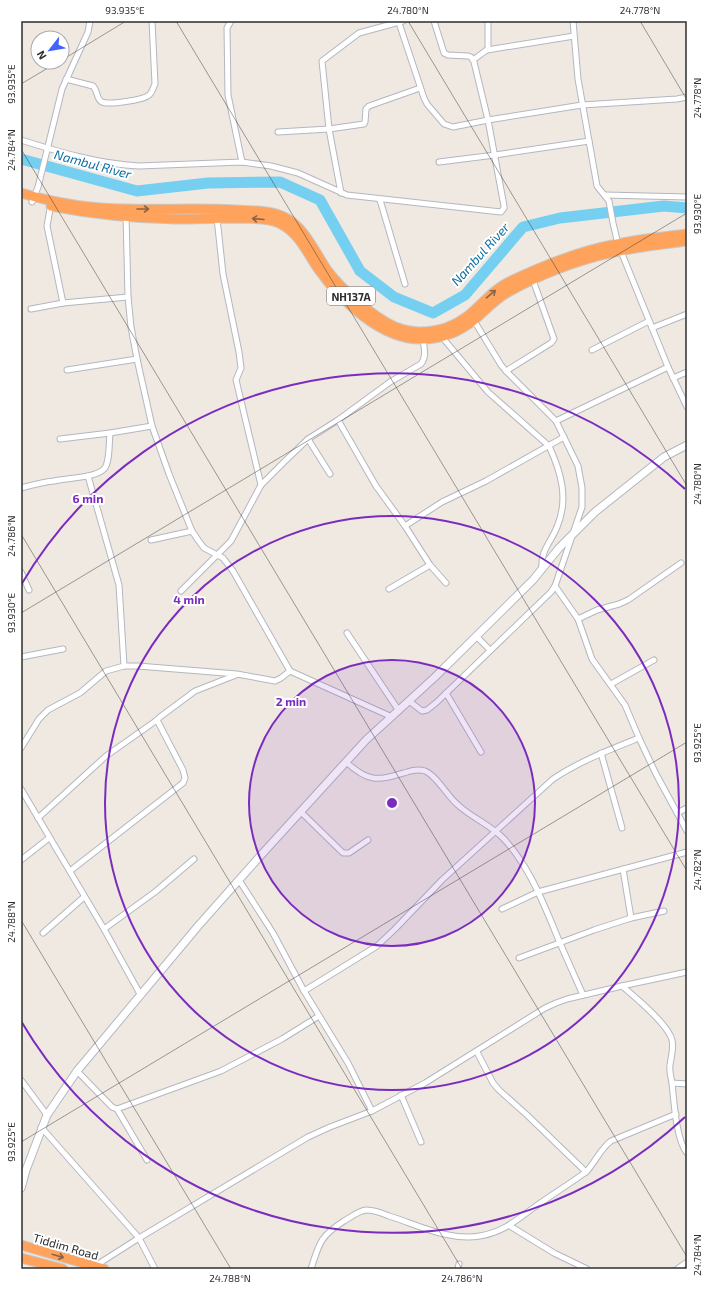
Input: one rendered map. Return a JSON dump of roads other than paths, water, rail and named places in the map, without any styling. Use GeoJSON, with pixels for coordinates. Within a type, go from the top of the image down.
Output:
{"type":"FeatureCollection","features":[{"type":"Feature","properties":{"kind":"highway","name":"NH137A"},"geometry":{"type":"LineString","coordinates":[[21,193],[33,199],[51,204],[176,219],[256,218],[281,223],[299,238],[330,285],[349,304],[378,326],[393,334],[415,339],[442,337],[451,334],[500,297],[533,280],[608,253],[620,247],[687,241]]}},
{"type":"Feature","properties":{"kind":"highway","name":"NH137A"},"geometry":{"type":"LineString","coordinates":[[21,199],[33,199]]}},
{"type":"Feature","properties":{"kind":"highway","name":"NH137A"},"geometry":{"type":"LineString","coordinates":[[126,213],[208,209],[262,211],[287,218],[299,228],[328,271],[349,294],[378,317],[396,327],[420,332],[431,331],[472,318],[498,288],[570,258],[687,234]]}},
{"type":"Feature","properties":{"kind":"highway","name":"Tiddim Road"},"geometry":{"type":"LineString","coordinates":[[21,1245],[104,1269]]}},
{"type":"Feature","properties":{"kind":"highway","name":"Tiddim Road"},"geometry":{"type":"LineString","coordinates":[[21,1258],[63,1269]]}},
{"type":"Feature","properties":{"kind":"street"},"geometry":{"type":"LineString","coordinates":[[33,199],[38,187],[66,79],[88,32],[90,21]]}},
{"type":"Feature","properties":{"kind":"street"},"geometry":{"type":"LineString","coordinates":[[66,79],[94,86],[98,98],[106,104],[149,95],[155,84],[152,21]]}},
{"type":"Feature","properties":{"kind":"street"},"geometry":{"type":"LineString","coordinates":[[231,21],[227,28],[228,90],[230,108],[242,162]]}},
{"type":"Feature","properties":{"kind":"street"},"geometry":{"type":"LineString","coordinates":[[21,140],[47,150],[126,166],[242,162],[271,166],[298,173],[347,195],[380,200],[501,212],[504,206],[495,155],[473,60],[468,56],[448,55],[444,53],[434,21]]}},
{"type":"Feature","properties":{"kind":"street"},"geometry":{"type":"LineString","coordinates":[[487,50],[488,21]]}},
{"type":"Feature","properties":{"kind":"street"},"geometry":{"type":"LineString","coordinates":[[573,21],[578,79],[597,186],[609,201],[613,223],[620,247],[668,367],[687,407]]}},
{"type":"Feature","properties":{"kind":"street"},"geometry":{"type":"LineString","coordinates":[[341,193],[329,129],[322,61],[359,34],[401,22],[420,88],[427,104],[447,126],[453,127],[582,104],[677,99],[687,97]]}},
{"type":"Feature","properties":{"kind":"street"},"geometry":{"type":"LineString","coordinates":[[473,60],[487,50],[574,36]]}},
{"type":"Feature","properties":{"kind":"street"},"geometry":{"type":"LineString","coordinates":[[278,132],[329,129],[364,124],[366,109],[369,106],[420,88]]}},
{"type":"Feature","properties":{"kind":"street"},"geometry":{"type":"LineString","coordinates":[[439,162],[589,141]]}},
{"type":"Feature","properties":{"kind":"street"},"geometry":{"type":"LineString","coordinates":[[605,195],[687,197]]}},
{"type":"Feature","properties":{"kind":"street"},"geometry":{"type":"LineString","coordinates":[[380,200],[405,284]]}},
{"type":"Feature","properties":{"kind":"street"},"geometry":{"type":"LineString","coordinates":[[51,204],[47,226],[63,303]]}},
{"type":"Feature","properties":{"kind":"street"},"geometry":{"type":"LineString","coordinates":[[126,213],[128,297],[131,327],[137,359],[152,426],[192,531],[204,548],[218,555],[228,563],[234,571],[290,670],[392,717]]}},
{"type":"Feature","properties":{"kind":"street"},"geometry":{"type":"LineString","coordinates":[[217,218],[223,274],[241,368],[237,377],[237,384],[261,485]]}},
{"type":"Feature","properties":{"kind":"street"},"geometry":{"type":"LineString","coordinates":[[506,371],[551,343],[554,339],[533,280]]}},
{"type":"Feature","properties":{"kind":"street"},"geometry":{"type":"LineString","coordinates":[[31,309],[63,303],[128,297]]}},
{"type":"Feature","properties":{"kind":"street"},"geometry":{"type":"LineString","coordinates":[[652,328],[687,314]]}},
{"type":"Feature","properties":{"kind":"street"},"geometry":{"type":"LineString","coordinates":[[411,702],[422,711],[427,710],[523,620],[555,586],[582,507],[582,488],[578,466],[556,421],[500,365],[472,318]]}},
{"type":"Feature","properties":{"kind":"street"},"geometry":{"type":"LineString","coordinates":[[592,350],[649,321]]}},
{"type":"Feature","properties":{"kind":"street"},"geometry":{"type":"LineString","coordinates":[[442,337],[484,388],[549,446],[558,466],[562,481],[563,494],[560,517],[557,527],[544,550],[542,557],[542,570]]}},
{"type":"Feature","properties":{"kind":"street"},"geometry":{"type":"LineString","coordinates":[[181,591],[231,541],[261,485],[308,439],[338,420],[390,382],[421,364],[425,355],[424,339]]}},
{"type":"Feature","properties":{"kind":"street"},"geometry":{"type":"LineString","coordinates":[[67,370],[137,359]]}},
{"type":"Feature","properties":{"kind":"street"},"geometry":{"type":"LineString","coordinates":[[556,421],[668,367]]}},
{"type":"Feature","properties":{"kind":"street"},"geometry":{"type":"LineString","coordinates":[[673,378],[687,372]]}},
{"type":"Feature","properties":{"kind":"street"},"geometry":{"type":"LineString","coordinates":[[338,420],[376,486],[405,526],[430,565],[446,583]]}},
{"type":"Feature","properties":{"kind":"street"},"geometry":{"type":"LineString","coordinates":[[60,439],[152,426]]}},
{"type":"Feature","properties":{"kind":"street"},"geometry":{"type":"LineString","coordinates":[[21,488],[53,481],[88,476],[105,469],[108,463],[110,433]]}},
{"type":"Feature","properties":{"kind":"street"},"geometry":{"type":"LineString","coordinates":[[405,526],[442,502],[486,481],[564,437]]}},
{"type":"Feature","properties":{"kind":"street"},"geometry":{"type":"LineString","coordinates":[[308,439],[330,474]]}},
{"type":"Feature","properties":{"kind":"street"},"geometry":{"type":"LineString","coordinates":[[21,1188],[23,1172],[41,1127],[47,1115],[76,1071],[140,994],[239,880],[366,740],[398,711],[411,702],[478,638],[542,570],[559,548],[594,512],[664,457],[687,445]]}},
{"type":"Feature","properties":{"kind":"street"},"geometry":{"type":"LineString","coordinates":[[88,476],[119,585],[124,666]]}},
{"type":"Feature","properties":{"kind":"street"},"geometry":{"type":"LineString","coordinates":[[151,540],[192,531]]}},
{"type":"Feature","properties":{"kind":"street"},"geometry":{"type":"LineString","coordinates":[[578,619],[597,610],[628,600],[681,563]]}},
{"type":"Feature","properties":{"kind":"street"},"geometry":{"type":"LineString","coordinates":[[389,589],[430,565]]}},
{"type":"Feature","properties":{"kind":"street"},"geometry":{"type":"LineString","coordinates":[[21,572],[29,590]]}},
{"type":"Feature","properties":{"kind":"street"},"geometry":{"type":"LineString","coordinates":[[555,586],[578,619],[592,659],[611,684],[624,705],[639,738],[687,830]]}},
{"type":"Feature","properties":{"kind":"street"},"geometry":{"type":"LineString","coordinates":[[347,632],[398,711]]}},
{"type":"Feature","properties":{"kind":"street"},"geometry":{"type":"LineString","coordinates":[[478,638],[490,650]]}},
{"type":"Feature","properties":{"kind":"street"},"geometry":{"type":"LineString","coordinates":[[21,657],[63,649]]}},
{"type":"Feature","properties":{"kind":"street"},"geometry":{"type":"LineString","coordinates":[[611,684],[654,660]]}},
{"type":"Feature","properties":{"kind":"street"},"geometry":{"type":"LineString","coordinates":[[21,748],[40,719],[48,710],[80,693],[106,671],[124,666],[237,674],[275,681],[290,670]]}},
{"type":"Feature","properties":{"kind":"street"},"geometry":{"type":"LineString","coordinates":[[38,818],[106,756],[191,694],[237,674]]}},
{"type":"Feature","properties":{"kind":"street"},"geometry":{"type":"LineString","coordinates":[[446,693],[481,752]]}},
{"type":"Feature","properties":{"kind":"street"},"geometry":{"type":"LineString","coordinates":[[70,871],[183,783],[185,778],[183,770],[157,720]]}},
{"type":"Feature","properties":{"kind":"street"},"geometry":{"type":"LineString","coordinates":[[304,991],[377,946],[442,880],[553,779],[566,770],[601,753],[639,738]]}},
{"type":"Feature","properties":{"kind":"street"},"geometry":{"type":"LineString","coordinates":[[601,753],[622,828]]}},
{"type":"Feature","properties":{"kind":"street"},"geometry":{"type":"LineString","coordinates":[[346,762],[363,776],[373,779],[386,778],[412,770],[419,769],[426,771],[432,775],[460,808],[496,831],[516,852],[525,866],[583,995]]}},
{"type":"Feature","properties":{"kind":"street"},"geometry":{"type":"LineString","coordinates":[[21,789],[104,929],[140,994]]}},
{"type":"Feature","properties":{"kind":"street"},"geometry":{"type":"LineString","coordinates":[[677,813],[685,809]]}},
{"type":"Feature","properties":{"kind":"street"},"geometry":{"type":"LineString","coordinates":[[300,812],[343,853],[349,853],[368,840]]}},
{"type":"Feature","properties":{"kind":"street"},"geometry":{"type":"LineString","coordinates":[[21,860],[49,838]]}},
{"type":"Feature","properties":{"kind":"street"},"geometry":{"type":"LineString","coordinates":[[502,909],[538,892],[687,852]]}},
{"type":"Feature","properties":{"kind":"street"},"geometry":{"type":"LineString","coordinates":[[104,929],[156,892],[194,860]]}},
{"type":"Feature","properties":{"kind":"street"},"geometry":{"type":"LineString","coordinates":[[623,869],[631,918]]}},
{"type":"Feature","properties":{"kind":"street"},"geometry":{"type":"LineString","coordinates":[[239,880],[273,933],[304,991],[348,1063],[372,1111]]}},
{"type":"Feature","properties":{"kind":"street"},"geometry":{"type":"LineString","coordinates":[[43,932],[84,897]]}},
{"type":"Feature","properties":{"kind":"street"},"geometry":{"type":"LineString","coordinates":[[519,958],[560,942],[631,918],[664,911]]}},
{"type":"Feature","properties":{"kind":"street"},"geometry":{"type":"LineString","coordinates":[[95,1266],[308,1137],[372,1111],[431,1079],[545,1008],[567,999],[687,972]]}},
{"type":"Feature","properties":{"kind":"street"},"geometry":{"type":"LineString","coordinates":[[622,986],[658,1021],[670,1035],[672,1045],[670,1066],[676,1114],[681,1140],[687,1153]]}},
{"type":"Feature","properties":{"kind":"street"},"geometry":{"type":"LineString","coordinates":[[117,1109],[221,1071],[319,1016]]}},
{"type":"Feature","properties":{"kind":"street"},"geometry":{"type":"LineString","coordinates":[[476,1052],[493,1083],[499,1090],[586,1172]]}},
{"type":"Feature","properties":{"kind":"street"},"geometry":{"type":"LineString","coordinates":[[76,1071],[112,1107],[117,1109],[147,1160]]}},
{"type":"Feature","properties":{"kind":"street"},"geometry":{"type":"LineString","coordinates":[[21,1080],[47,1115]]}},
{"type":"Feature","properties":{"kind":"street"},"geometry":{"type":"LineString","coordinates":[[672,1083],[687,1084]]}},
{"type":"Feature","properties":{"kind":"street"},"geometry":{"type":"LineString","coordinates":[[401,1095],[421,1142]]}},
{"type":"Feature","properties":{"kind":"street"},"geometry":{"type":"LineString","coordinates":[[311,1269],[318,1244],[326,1234],[340,1223],[362,1211],[372,1210],[428,1230],[459,1236],[472,1237],[497,1232],[510,1226],[586,1172],[604,1147],[611,1141],[676,1114]]}},
{"type":"Feature","properties":{"kind":"street"},"geometry":{"type":"LineString","coordinates":[[41,1127],[139,1238],[155,1269]]}},
{"type":"Feature","properties":{"kind":"street"},"geometry":{"type":"LineString","coordinates":[[510,1226],[554,1253],[587,1269]]}},
{"type":"Feature","properties":{"kind":"street"},"geometry":{"type":"LineString","coordinates":[[677,1269],[687,1262]]}},
{"type":"Feature","properties":{"kind":"waterway","name":"Nambul River"},"geometry":{"type":"LineString","coordinates":[[21,159],[137,191],[208,183],[280,182],[320,200],[360,271],[394,297],[433,313],[465,295],[523,227],[560,218],[664,206],[687,208]]}}]}
